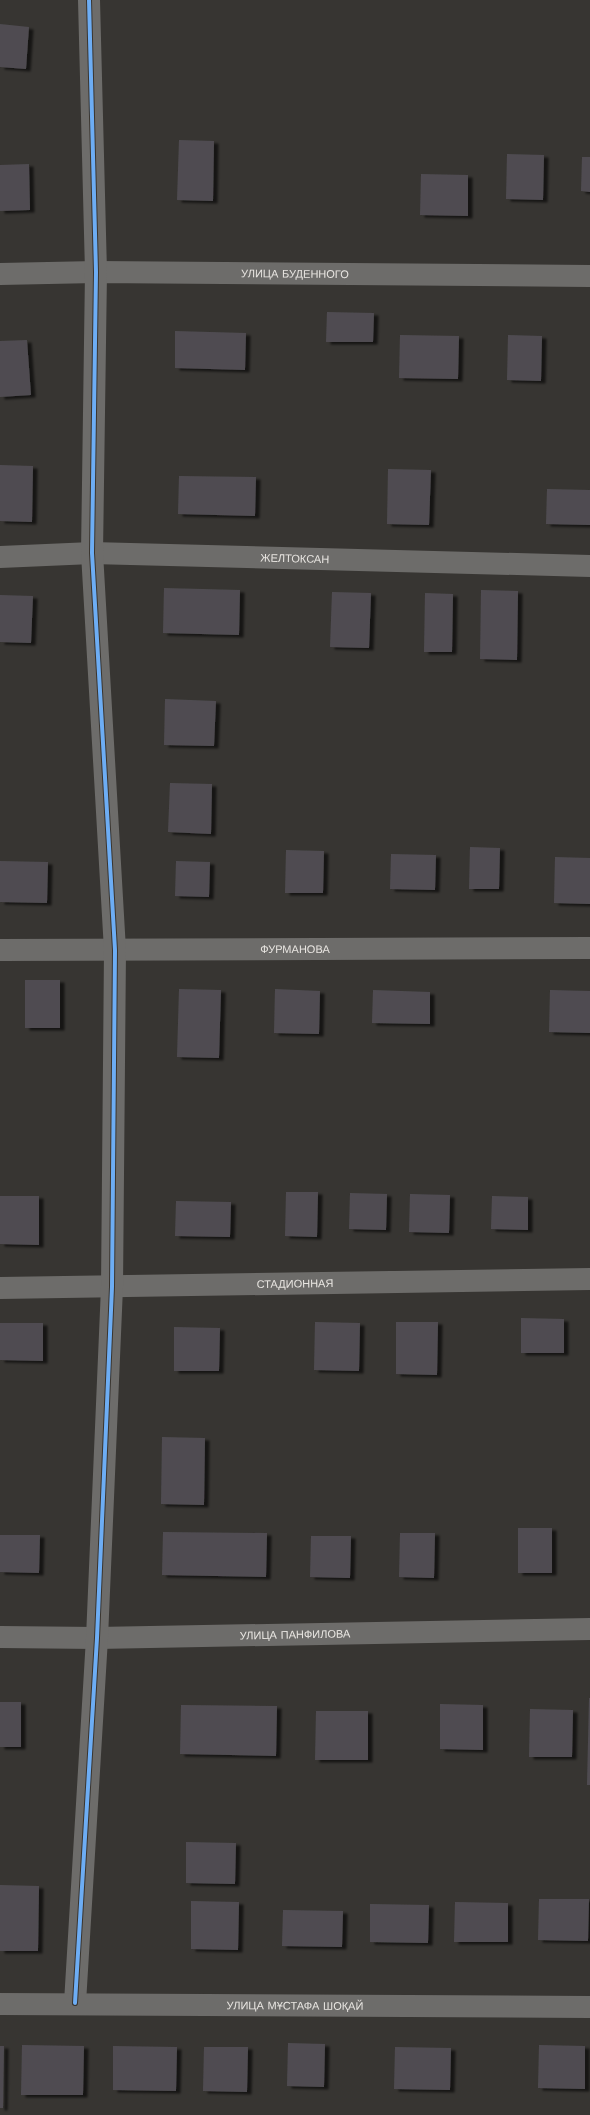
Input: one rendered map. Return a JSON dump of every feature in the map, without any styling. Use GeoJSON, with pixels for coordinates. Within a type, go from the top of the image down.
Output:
{"type":"FeatureCollection","features":[{"type":"Feature","properties":{"kind":"street"},"geometry":{"type":"LineString","coordinates":[[75,2003],[97,1638],[112,1287],[115,950],[92,553],[96,272],[89,0]]}},
{"type":"Feature","properties":{"kind":"street","name":"УЛИЦА БУДЕННОГО"},"geometry":{"type":"LineString","coordinates":[[0,274],[96,272],[590,276]]}},
{"type":"Feature","properties":{"kind":"street","name":"ЖЕЛТОКСАН"},"geometry":{"type":"LineString","coordinates":[[0,557],[92,553],[590,566]]}},
{"type":"Feature","properties":{"kind":"street","name":"ФУРМАНОВА"},"geometry":{"type":"LineString","coordinates":[[0,950],[590,948]]}},
{"type":"Feature","properties":{"kind":"street","name":"СТАДИОННАЯ"},"geometry":{"type":"LineString","coordinates":[[0,1288],[590,1279]]}},
{"type":"Feature","properties":{"kind":"street","name":"УЛИЦА ПАНФИЛОВА"},"geometry":{"type":"LineString","coordinates":[[0,1637],[97,1638],[590,1629]]}},
{"type":"Feature","properties":{"kind":"street","name":"УЛИЦА МҰСТАФА ШОҚАЙ"},"geometry":{"type":"LineString","coordinates":[[0,2004],[75,2003],[590,2007]]}},
{"type":"Feature","properties":{"kind":"building"},"geometry":{"type":"Polygon","coordinates":[[[0,24],[29,27],[26,69],[0,67],[0,24]]]}},
{"type":"Feature","properties":{"kind":"building"},"geometry":{"type":"Polygon","coordinates":[[[179,140],[214,141],[213,201],[177,200],[179,140]]]}},
{"type":"Feature","properties":{"kind":"building"},"geometry":{"type":"Polygon","coordinates":[[[507,154],[544,155],[543,200],[506,199],[507,154]]]}},
{"type":"Feature","properties":{"kind":"building"},"geometry":{"type":"Polygon","coordinates":[[[582,157],[590,157],[590,192],[581,191],[582,157]]]}},
{"type":"Feature","properties":{"kind":"building"},"geometry":{"type":"Polygon","coordinates":[[[29,164],[30,210],[0,211],[0,165],[29,164]]]}},
{"type":"Feature","properties":{"kind":"building"},"geometry":{"type":"Polygon","coordinates":[[[421,174],[468,175],[468,216],[420,215],[421,174]]]}},
{"type":"Feature","properties":{"kind":"building"},"geometry":{"type":"Polygon","coordinates":[[[327,312],[374,313],[373,342],[326,342],[327,312]]]}},
{"type":"Feature","properties":{"kind":"building"},"geometry":{"type":"Polygon","coordinates":[[[175,331],[246,333],[245,370],[175,368],[175,331]]]}},
{"type":"Feature","properties":{"kind":"building"},"geometry":{"type":"Polygon","coordinates":[[[400,335],[459,336],[458,379],[399,378],[400,335]]]}},
{"type":"Feature","properties":{"kind":"building"},"geometry":{"type":"Polygon","coordinates":[[[508,335],[542,336],[541,381],[507,380],[508,335]]]}},
{"type":"Feature","properties":{"kind":"building"},"geometry":{"type":"Polygon","coordinates":[[[27,340],[31,395],[0,397],[0,341],[27,340]]]}},
{"type":"Feature","properties":{"kind":"building"},"geometry":{"type":"Polygon","coordinates":[[[0,465],[33,466],[32,522],[0,521],[0,465]]]}},
{"type":"Feature","properties":{"kind":"building"},"geometry":{"type":"Polygon","coordinates":[[[388,469],[431,470],[429,525],[387,524],[388,469]]]}},
{"type":"Feature","properties":{"kind":"building"},"geometry":{"type":"Polygon","coordinates":[[[179,476],[256,477],[255,516],[178,514],[179,476]]]}},
{"type":"Feature","properties":{"kind":"building"},"geometry":{"type":"Polygon","coordinates":[[[547,489],[590,490],[590,525],[546,524],[547,489]]]}},
{"type":"Feature","properties":{"kind":"building"},"geometry":{"type":"Polygon","coordinates":[[[164,588],[240,590],[239,635],[163,633],[164,588]]]}},
{"type":"Feature","properties":{"kind":"building"},"geometry":{"type":"Polygon","coordinates":[[[481,590],[518,591],[517,660],[480,659],[481,590]]]}},
{"type":"Feature","properties":{"kind":"building"},"geometry":{"type":"Polygon","coordinates":[[[332,592],[371,593],[369,648],[330,647],[332,592]]]}},
{"type":"Feature","properties":{"kind":"building"},"geometry":{"type":"Polygon","coordinates":[[[425,593],[453,594],[452,652],[424,652],[425,593]]]}},
{"type":"Feature","properties":{"kind":"building"},"geometry":{"type":"Polygon","coordinates":[[[0,595],[33,596],[31,643],[0,642],[0,595]]]}},
{"type":"Feature","properties":{"kind":"building"},"geometry":{"type":"Polygon","coordinates":[[[165,699],[216,701],[214,746],[164,745],[165,699]]]}},
{"type":"Feature","properties":{"kind":"building"},"geometry":{"type":"Polygon","coordinates":[[[170,783],[212,784],[211,834],[168,832],[170,783]]]}},
{"type":"Feature","properties":{"kind":"building"},"geometry":{"type":"Polygon","coordinates":[[[470,847],[500,848],[499,889],[469,889],[470,847]]]}},
{"type":"Feature","properties":{"kind":"building"},"geometry":{"type":"Polygon","coordinates":[[[286,850],[324,851],[323,893],[285,893],[286,850]]]}},
{"type":"Feature","properties":{"kind":"building"},"geometry":{"type":"Polygon","coordinates":[[[391,854],[436,855],[435,890],[390,889],[391,854]]]}},
{"type":"Feature","properties":{"kind":"building"},"geometry":{"type":"Polygon","coordinates":[[[555,857],[590,858],[590,904],[554,903],[555,857]]]}},
{"type":"Feature","properties":{"kind":"building"},"geometry":{"type":"Polygon","coordinates":[[[0,861],[48,862],[47,903],[0,902],[0,861]]]}},
{"type":"Feature","properties":{"kind":"building"},"geometry":{"type":"Polygon","coordinates":[[[176,861],[210,862],[209,897],[175,896],[176,861]]]}},
{"type":"Feature","properties":{"kind":"building"},"geometry":{"type":"Polygon","coordinates":[[[25,980],[60,980],[60,1028],[25,1028],[25,980]]]}},
{"type":"Feature","properties":{"kind":"building"},"geometry":{"type":"Polygon","coordinates":[[[179,989],[221,990],[219,1058],[177,1057],[179,989]]]}},
{"type":"Feature","properties":{"kind":"building"},"geometry":{"type":"Polygon","coordinates":[[[275,989],[320,991],[319,1034],[274,1033],[275,989]]]}},
{"type":"Feature","properties":{"kind":"building"},"geometry":{"type":"Polygon","coordinates":[[[373,990],[430,992],[430,1024],[372,1023],[373,990]]]}},
{"type":"Feature","properties":{"kind":"building"},"geometry":{"type":"Polygon","coordinates":[[[550,990],[590,991],[590,1033],[549,1032],[550,990]]]}},
{"type":"Feature","properties":{"kind":"building"},"geometry":{"type":"Polygon","coordinates":[[[286,1192],[318,1192],[317,1237],[285,1236],[286,1192]]]}},
{"type":"Feature","properties":{"kind":"building"},"geometry":{"type":"Polygon","coordinates":[[[350,1193],[387,1194],[386,1230],[349,1229],[350,1193]]]}},
{"type":"Feature","properties":{"kind":"building"},"geometry":{"type":"Polygon","coordinates":[[[410,1194],[450,1195],[449,1233],[409,1232],[410,1194]]]}},
{"type":"Feature","properties":{"kind":"building"},"geometry":{"type":"Polygon","coordinates":[[[0,1196],[39,1196],[39,1245],[0,1244],[0,1196]]]}},
{"type":"Feature","properties":{"kind":"building"},"geometry":{"type":"Polygon","coordinates":[[[492,1196],[528,1197],[528,1230],[491,1229],[492,1196]]]}},
{"type":"Feature","properties":{"kind":"building"},"geometry":{"type":"Polygon","coordinates":[[[176,1201],[231,1202],[230,1237],[175,1236],[176,1201]]]}},
{"type":"Feature","properties":{"kind":"building"},"geometry":{"type":"Polygon","coordinates":[[[521,1318],[564,1319],[564,1353],[521,1353],[521,1318]]]}},
{"type":"Feature","properties":{"kind":"building"},"geometry":{"type":"Polygon","coordinates":[[[315,1322],[360,1323],[359,1371],[314,1370],[315,1322]]]}},
{"type":"Feature","properties":{"kind":"building"},"geometry":{"type":"Polygon","coordinates":[[[396,1322],[438,1322],[437,1375],[396,1374],[396,1322]]]}},
{"type":"Feature","properties":{"kind":"building"},"geometry":{"type":"Polygon","coordinates":[[[0,1323],[43,1323],[43,1361],[0,1360],[0,1323]]]}},
{"type":"Feature","properties":{"kind":"building"},"geometry":{"type":"Polygon","coordinates":[[[174,1327],[220,1328],[219,1371],[174,1371],[174,1327]]]}},
{"type":"Feature","properties":{"kind":"building"},"geometry":{"type":"Polygon","coordinates":[[[162,1437],[205,1438],[204,1505],[161,1504],[162,1437]]]}},
{"type":"Feature","properties":{"kind":"building"},"geometry":{"type":"Polygon","coordinates":[[[518,1528],[552,1528],[552,1573],[518,1573],[518,1528]]]}},
{"type":"Feature","properties":{"kind":"building"},"geometry":{"type":"Polygon","coordinates":[[[163,1532],[267,1533],[266,1577],[162,1575],[163,1532]]]}},
{"type":"Feature","properties":{"kind":"building"},"geometry":{"type":"Polygon","coordinates":[[[400,1533],[435,1533],[434,1578],[399,1577],[400,1533]]]}},
{"type":"Feature","properties":{"kind":"building"},"geometry":{"type":"Polygon","coordinates":[[[0,1535],[40,1535],[39,1573],[0,1572],[0,1535]]]}},
{"type":"Feature","properties":{"kind":"building"},"geometry":{"type":"Polygon","coordinates":[[[311,1536],[351,1536],[350,1578],[310,1577],[311,1536]]]}},
{"type":"Feature","properties":{"kind":"building"},"geometry":{"type":"Polygon","coordinates":[[[589,1698],[590,1785],[587,1785],[589,1698]]]}},
{"type":"Feature","properties":{"kind":"building"},"geometry":{"type":"Polygon","coordinates":[[[0,1702],[21,1702],[21,1747],[0,1747],[0,1702]]]}},
{"type":"Feature","properties":{"kind":"building"},"geometry":{"type":"Polygon","coordinates":[[[440,1704],[483,1705],[483,1750],[440,1749],[440,1704]]]}},
{"type":"Feature","properties":{"kind":"building"},"geometry":{"type":"Polygon","coordinates":[[[181,1705],[277,1706],[276,1756],[180,1754],[181,1705]]]}},
{"type":"Feature","properties":{"kind":"building"},"geometry":{"type":"Polygon","coordinates":[[[530,1709],[573,1710],[572,1757],[529,1757],[530,1709]]]}},
{"type":"Feature","properties":{"kind":"building"},"geometry":{"type":"Polygon","coordinates":[[[316,1711],[368,1711],[368,1760],[315,1760],[316,1711]]]}},
{"type":"Feature","properties":{"kind":"building"},"geometry":{"type":"Polygon","coordinates":[[[186,1842],[236,1843],[235,1884],[186,1883],[186,1842]]]}},
{"type":"Feature","properties":{"kind":"building"},"geometry":{"type":"Polygon","coordinates":[[[0,1885],[39,1886],[38,1951],[0,1951],[0,1885]]]}},
{"type":"Feature","properties":{"kind":"building"},"geometry":{"type":"Polygon","coordinates":[[[539,1899],[589,1899],[588,1941],[538,1940],[539,1899]]]}},
{"type":"Feature","properties":{"kind":"building"},"geometry":{"type":"Polygon","coordinates":[[[191,1901],[239,1902],[238,1950],[191,1949],[191,1901]]]}},
{"type":"Feature","properties":{"kind":"building"},"geometry":{"type":"Polygon","coordinates":[[[455,1902],[508,1903],[508,1942],[454,1942],[455,1902]]]}},
{"type":"Feature","properties":{"kind":"building"},"geometry":{"type":"Polygon","coordinates":[[[370,1904],[429,1905],[428,1943],[370,1942],[370,1904]]]}},
{"type":"Feature","properties":{"kind":"building"},"geometry":{"type":"Polygon","coordinates":[[[283,1910],[343,1911],[342,1947],[282,1946],[283,1910]]]}},
{"type":"Feature","properties":{"kind":"building"},"geometry":{"type":"Polygon","coordinates":[[[288,2043],[325,2044],[324,2087],[287,2086],[288,2043]]]}},
{"type":"Feature","properties":{"kind":"building"},"geometry":{"type":"Polygon","coordinates":[[[22,2045],[84,2046],[83,2095],[21,2095],[22,2045]]]}},
{"type":"Feature","properties":{"kind":"building"},"geometry":{"type":"Polygon","coordinates":[[[539,2045],[585,2046],[585,2089],[538,2088],[539,2045]]]}},
{"type":"Feature","properties":{"kind":"building"},"geometry":{"type":"Polygon","coordinates":[[[0,2046],[4,2046],[3,2108],[0,2108],[0,2046]]]}},
{"type":"Feature","properties":{"kind":"building"},"geometry":{"type":"Polygon","coordinates":[[[113,2046],[177,2047],[176,2091],[113,2090],[113,2046]]]}},
{"type":"Feature","properties":{"kind":"building"},"geometry":{"type":"Polygon","coordinates":[[[204,2047],[248,2047],[247,2092],[203,2091],[204,2047]]]}},
{"type":"Feature","properties":{"kind":"building"},"geometry":{"type":"Polygon","coordinates":[[[395,2047],[451,2048],[450,2090],[394,2089],[395,2047]]]}},
{"type":"Feature","properties":{"kind":"cycle path"},"geometry":{"type":"LineString","coordinates":[[75,2003],[97,1638],[112,1287],[115,950],[92,553],[96,272],[89,0]]}}]}
